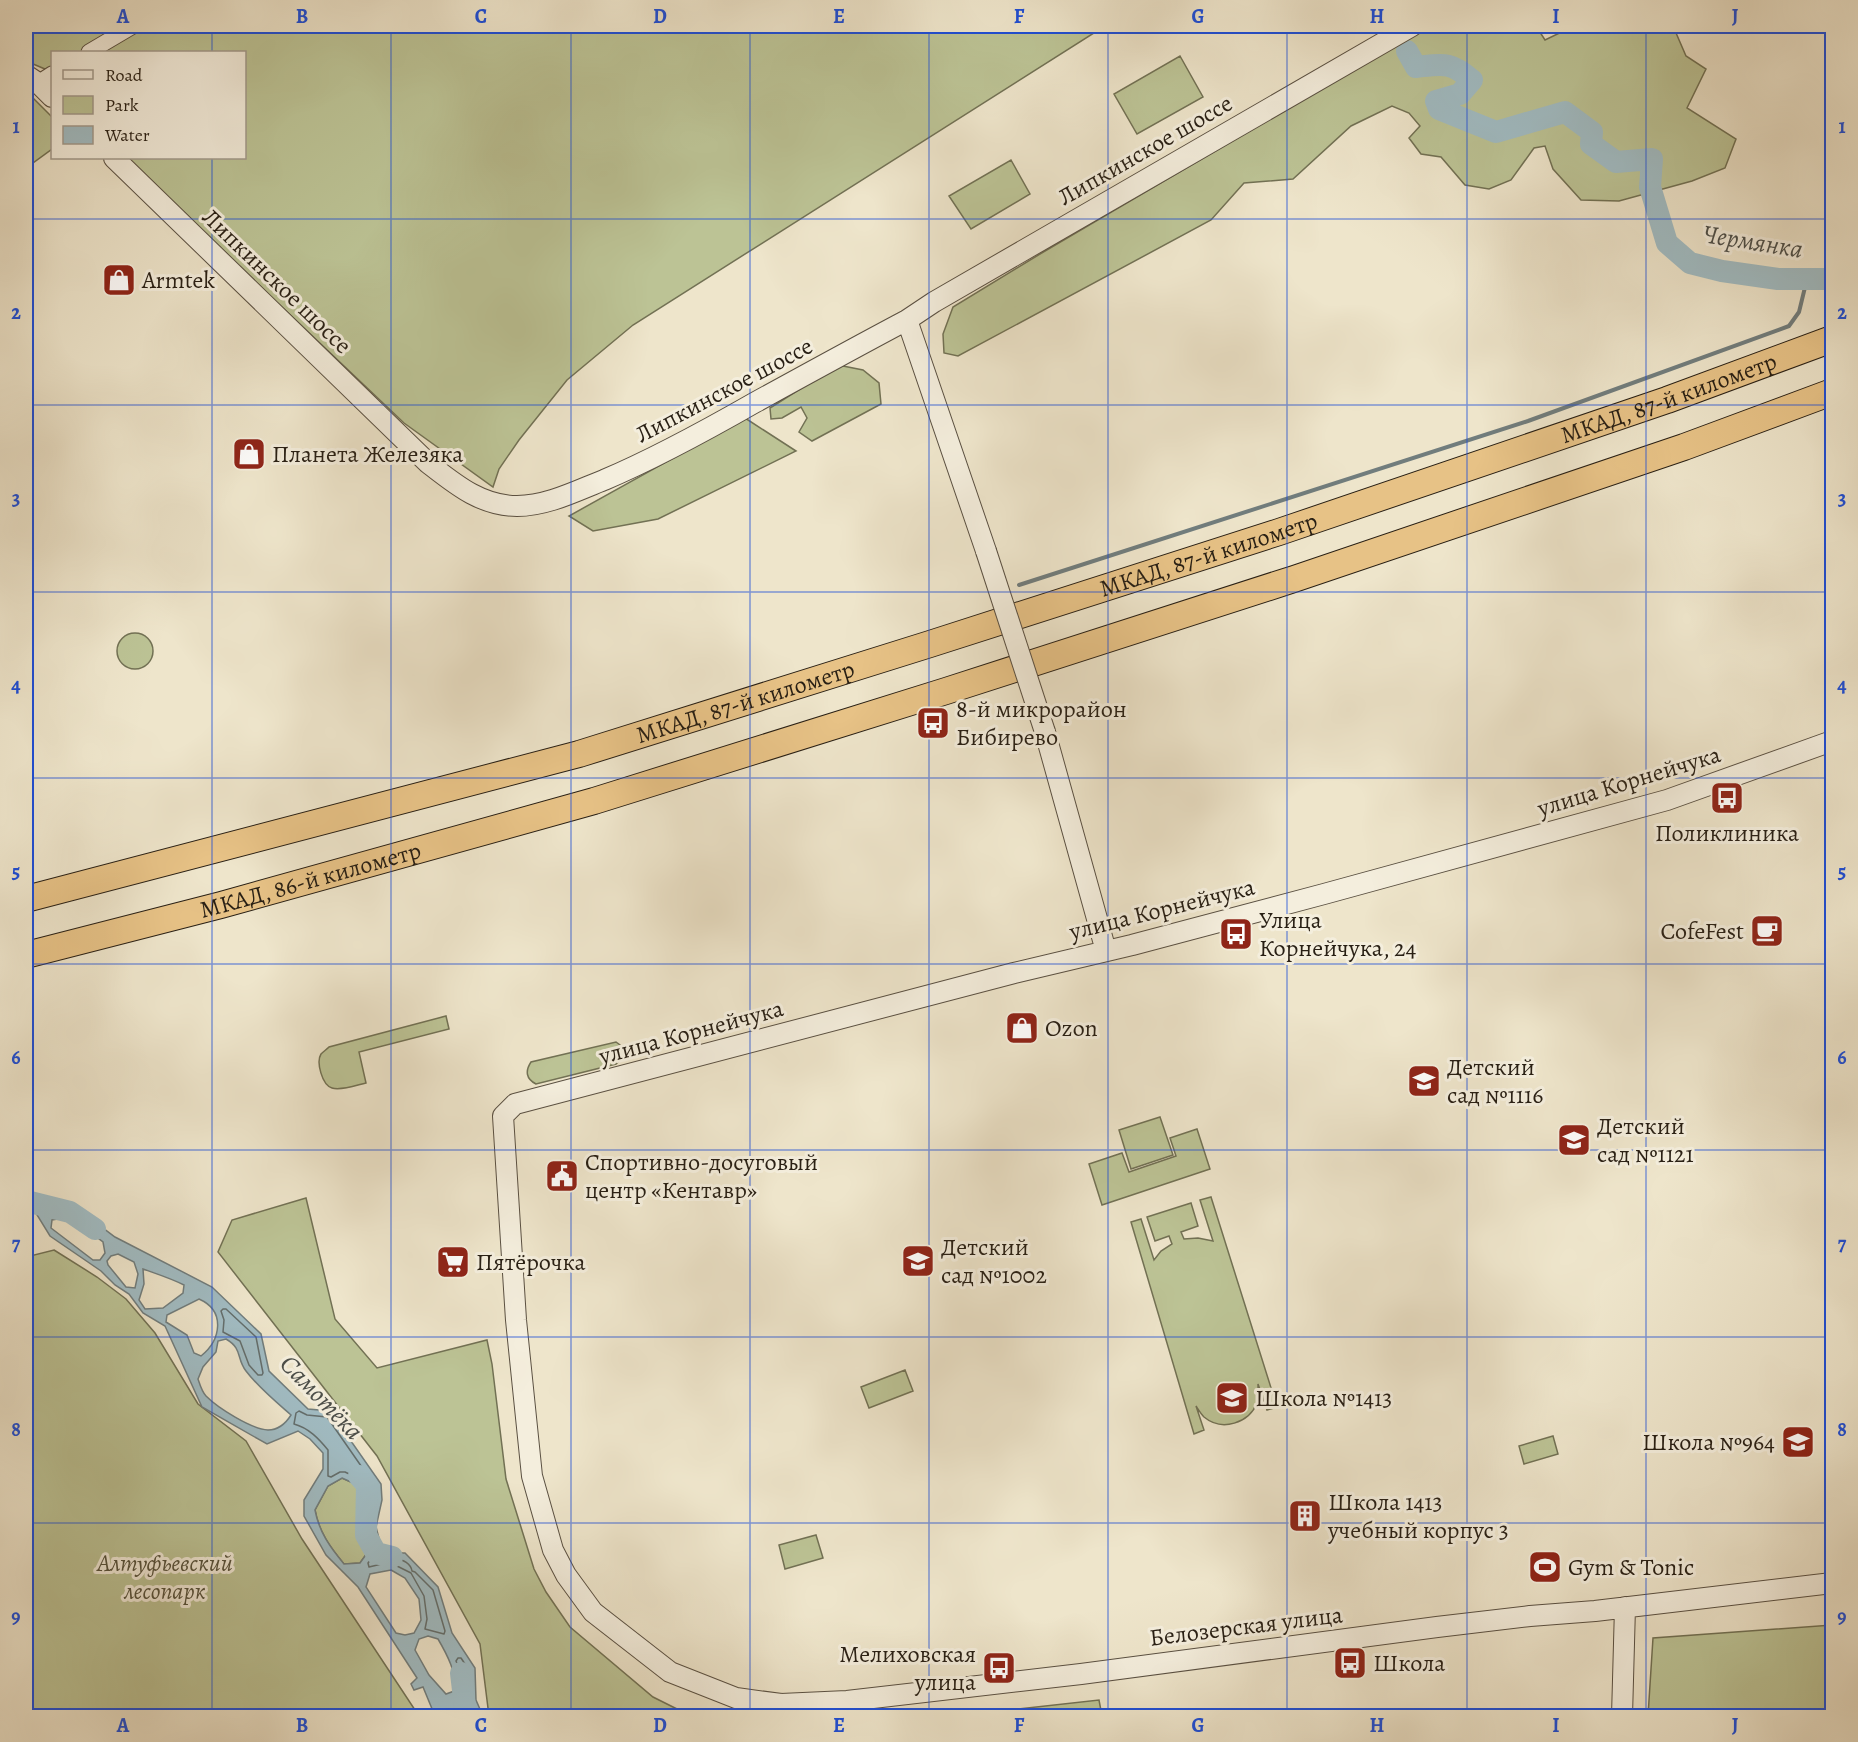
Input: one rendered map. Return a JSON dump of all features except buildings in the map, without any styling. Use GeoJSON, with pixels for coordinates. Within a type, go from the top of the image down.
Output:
{"type":"FeatureCollection","features":[{"type":"Feature","properties":{"kind":"highway","name":"МКАД, 87-й километр"},"geometry":{"type":"LineString","coordinates":[[26,899],[579,754],[1279,532],[1667,400],[1833,339]]}},
{"type":"Feature","properties":{"kind":"highway","name":"МКАД, 87-й километр"},"geometry":{"type":"LineString","coordinates":[[594,801],[945,692],[1294,579],[1684,447],[1833,392]]}},
{"type":"Feature","properties":{"kind":"highway","name":"МКАД, 86-й километр"},"geometry":{"type":"LineString","coordinates":[[26,955],[221,905],[594,801]]}},
{"type":"Feature","properties":{"kind":"street"},"geometry":{"type":"LineString","coordinates":[[90,51],[133,26]]}},
{"type":"Feature","properties":{"kind":"street","name":"Липкинское шоссе"},"geometry":{"type":"LineString","coordinates":[[115,159],[428,463],[482,500],[515,506],[536,504],[567,495],[642,464],[714,427],[907,320],[965,284],[1412,26]]}},
{"type":"Feature","properties":{"kind":"street"},"geometry":{"type":"LineString","coordinates":[[39,77],[51,96]]}},
{"type":"Feature","properties":{"kind":"street"},"geometry":{"type":"LineString","coordinates":[[907,320],[1045,732],[1106,951]]}},
{"type":"Feature","properties":{"kind":"street","name":"улица Корнейчука"},"geometry":{"type":"LineString","coordinates":[[670,1672],[593,1612],[566,1575],[550,1539],[532,1476],[516,1320],[502,1116],[515,1104],[1355,886],[1666,800],[1833,741]]}},
{"type":"Feature","properties":{"kind":"street","name":"Белозерская улица"},"geometry":{"type":"LineString","coordinates":[[670,1672],[736,1698],[781,1704],[847,1701],[1437,1627],[1833,1583]]}},
{"type":"Feature","properties":{"kind":"street"},"geometry":{"type":"LineString","coordinates":[[1622,1716],[1624,1607]]}},
{"type":"Feature","properties":{"kind":"green space"},"geometry":{"type":"Polygon","coordinates":[[[26,26],[1105,26],[633,325],[567,380],[519,440],[499,469],[493,487],[404,423],[126,159],[246,159],[246,51],[51,51],[51,72],[26,61],[26,26]]]}},
{"type":"Feature","properties":{"kind":"green space"},"geometry":{"type":"Polygon","coordinates":[[[1428,26],[1536,26],[1545,40],[1574,26],[1673,26],[1686,56],[1706,69],[1687,108],[1736,139],[1725,168],[1692,181],[1619,201],[1581,200],[1553,169],[1545,146],[1534,148],[1511,180],[1489,189],[1465,185],[1441,157],[1421,154],[1409,138],[1420,126],[1409,113],[1392,106],[1351,126],[1293,179],[1244,183],[1211,220],[958,356],[944,353],[943,334],[953,307],[1428,26]]]}},
{"type":"Feature","properties":{"kind":"green space"},"geometry":{"type":"Polygon","coordinates":[[[1180,56],[1203,97],[1137,134],[1114,94],[1180,56]]]}},
{"type":"Feature","properties":{"kind":"green space"},"geometry":{"type":"Polygon","coordinates":[[[26,91],[51,116],[51,150],[26,168],[26,91]]]}},
{"type":"Feature","properties":{"kind":"green space"},"geometry":{"type":"Polygon","coordinates":[[[1011,160],[1030,194],[971,229],[949,196],[1011,160]]]}},
{"type":"Feature","properties":{"kind":"green space"},"geometry":{"type":"Polygon","coordinates":[[[838,365],[863,370],[879,383],[881,404],[812,441],[799,432],[807,418],[801,407],[782,418],[771,419],[770,408],[838,365]]]}},
{"type":"Feature","properties":{"kind":"green space"},"geometry":{"type":"Polygon","coordinates":[[[745,418],[796,451],[658,519],[593,531],[569,516],[745,418]]]}},
{"type":"Feature","properties":{"kind":"green space"},"geometry":{"type":"Polygon","coordinates":[[[135,633],[147,639],[153,651],[147,663],[135,669],[123,663],[117,651],[123,639],[135,633]]]}},
{"type":"Feature","properties":{"kind":"green space"},"geometry":{"type":"Polygon","coordinates":[[[446,1016],[449,1029],[359,1052],[366,1083],[336,1089],[325,1083],[320,1058],[329,1047],[446,1016]]]}},
{"type":"Feature","properties":{"kind":"green space"},"geometry":{"type":"Polygon","coordinates":[[[616,1042],[620,1045],[624,1056],[616,1064],[536,1084],[528,1077],[527,1072],[531,1062],[616,1042]]]}},
{"type":"Feature","properties":{"kind":"green space"},"geometry":{"type":"Polygon","coordinates":[[[1160,1117],[1173,1155],[1131,1169],[1119,1130],[1160,1117]]]}},
{"type":"Feature","properties":{"kind":"green space"},"geometry":{"type":"Polygon","coordinates":[[[1197,1129],[1210,1169],[1102,1205],[1089,1164],[1122,1153],[1129,1172],[1176,1156],[1170,1138],[1197,1129]]]}},
{"type":"Feature","properties":{"kind":"green space"},"geometry":{"type":"Polygon","coordinates":[[[1211,1197],[1277,1407],[1267,1410],[1258,1384],[1258,1400],[1253,1410],[1248,1416],[1234,1423],[1211,1422],[1196,1406],[1204,1430],[1194,1434],[1131,1222],[1141,1219],[1154,1260],[1161,1251],[1172,1244],[1169,1236],[1155,1241],[1147,1217],[1191,1203],[1198,1226],[1181,1232],[1184,1239],[1198,1238],[1213,1241],[1200,1200],[1211,1197]]]}},
{"type":"Feature","properties":{"kind":"green space"},"geometry":{"type":"Polygon","coordinates":[[[306,1198],[335,1319],[377,1368],[487,1340],[506,1479],[534,1569],[546,1592],[570,1627],[653,1697],[691,1716],[489,1716],[480,1644],[377,1456],[218,1252],[232,1220],[306,1198]]]}},
{"type":"Feature","properties":{"kind":"green space","name":"Алтуфьевский лесопарк"},"geometry":{"type":"Polygon","coordinates":[[[54,1250],[97,1277],[126,1299],[155,1333],[198,1404],[246,1441],[302,1539],[419,1716],[26,1716],[26,1257],[54,1250]]]}},
{"type":"Feature","properties":{"kind":"green space"},"geometry":{"type":"Polygon","coordinates":[[[905,1370],[913,1391],[869,1408],[861,1387],[905,1370]]]}},
{"type":"Feature","properties":{"kind":"green space"},"geometry":{"type":"Polygon","coordinates":[[[1553,1436],[1558,1454],[1524,1464],[1519,1446],[1553,1436]]]}},
{"type":"Feature","properties":{"kind":"green space"},"geometry":{"type":"Polygon","coordinates":[[[342,1478],[360,1486],[371,1511],[370,1549],[360,1563],[344,1564],[326,1539],[315,1510],[328,1486],[342,1478]]]}},
{"type":"Feature","properties":{"kind":"green space"},"geometry":{"type":"Polygon","coordinates":[[[816,1535],[823,1558],[785,1569],[779,1545],[816,1535]]]}},
{"type":"Feature","properties":{"kind":"green space"},"geometry":{"type":"Polygon","coordinates":[[[1832,1625],[1832,1716],[1648,1716],[1653,1638],[1832,1625]]]}},
{"type":"Feature","properties":{"kind":"green space"},"geometry":{"type":"Polygon","coordinates":[[[1099,1700],[1102,1716],[957,1716],[1099,1700]]]}},
{"type":"Feature","properties":{"kind":"water"},"geometry":{"type":"Polygon","coordinates":[[[37,1202],[91,1219],[115,1237],[212,1287],[261,1334],[269,1371],[308,1409],[330,1411],[381,1484],[382,1500],[376,1527],[381,1546],[391,1553],[405,1553],[438,1587],[452,1633],[475,1668],[476,1700],[483,1716],[435,1716],[423,1687],[414,1690],[411,1684],[417,1678],[358,1587],[326,1555],[304,1516],[304,1500],[323,1469],[323,1453],[310,1439],[298,1431],[267,1444],[202,1407],[165,1326],[143,1313],[129,1294],[115,1285],[101,1271],[50,1236],[34,1210],[37,1202]],[[63,1218],[52,1220],[51,1228],[93,1260],[100,1260],[105,1253],[103,1242],[79,1224],[63,1218]],[[118,1254],[111,1256],[107,1261],[126,1287],[135,1288],[138,1274],[134,1262],[118,1254]],[[143,1269],[144,1284],[139,1300],[145,1309],[163,1308],[183,1293],[184,1285],[143,1269]],[[199,1299],[167,1315],[166,1322],[187,1335],[194,1353],[201,1356],[213,1342],[218,1326],[214,1311],[199,1299]],[[226,1339],[218,1341],[216,1352],[203,1367],[198,1379],[206,1396],[226,1412],[261,1429],[272,1430],[284,1423],[291,1415],[251,1377],[243,1366],[235,1346],[226,1339]],[[342,1478],[328,1486],[315,1510],[326,1539],[344,1564],[360,1563],[370,1549],[371,1511],[360,1486],[342,1478]],[[391,1570],[370,1574],[366,1587],[396,1633],[405,1635],[414,1633],[421,1620],[419,1599],[405,1578],[391,1570]],[[428,1636],[419,1639],[415,1650],[429,1675],[446,1694],[457,1690],[455,1676],[438,1639],[428,1636]]]}},
{"type":"Feature","properties":{"kind":"waterway","name":"Чермянка"},"geometry":{"type":"LineString","coordinates":[[1407,51],[1416,67],[1446,65],[1472,80],[1460,94],[1436,101],[1439,109],[1496,132],[1565,112],[1592,132],[1591,144],[1616,162],[1652,159],[1650,187],[1667,243],[1690,263],[1722,271],[1778,279],[1832,279]]}},
{"type":"Feature","properties":{"kind":"waterway"},"geometry":{"type":"LineString","coordinates":[[1019,585],[1528,421],[1789,326],[1799,312],[1807,279]]}},
{"type":"Feature","properties":{"kind":"waterway","name":"Самотёка"},"geometry":{"type":"LineString","coordinates":[[26,1201],[70,1212],[95,1229]]}},
{"type":"Feature","properties":{"kind":"waterway","name":"Самотёка"},"geometry":{"type":"LineString","coordinates":[[359,1476],[367,1485],[366,1535],[376,1553],[392,1557]]}},
{"type":"Feature","properties":{"kind":"waterway","name":"Самотёка"},"geometry":{"type":"LineString","coordinates":[[461,1673],[466,1716]]}},
{"type":"Feature","properties":{"kind":"place","name":"Armtek"},"geometry":{"type":"Point","coordinates":[119,280]}},
{"type":"Feature","properties":{"kind":"place","name":"Планета Железяка"},"geometry":{"type":"Point","coordinates":[249,454]}},
{"type":"Feature","properties":{"kind":"place","name":"8-й микрорайон Бибирево"},"geometry":{"type":"Point","coordinates":[933,723]}},
{"type":"Feature","properties":{"kind":"place","name":"Поликлиника"},"geometry":{"type":"Point","coordinates":[1727,798]}},
{"type":"Feature","properties":{"kind":"place","name":"CofeFest"},"geometry":{"type":"Point","coordinates":[1767,931]}},
{"type":"Feature","properties":{"kind":"place","name":"Улица Корнейчука, 24"},"geometry":{"type":"Point","coordinates":[1236,934]}},
{"type":"Feature","properties":{"kind":"place","name":"Ozon"},"geometry":{"type":"Point","coordinates":[1022,1028]}},
{"type":"Feature","properties":{"kind":"place","name":"Детский сад №1116"},"geometry":{"type":"Point","coordinates":[1424,1081]}},
{"type":"Feature","properties":{"kind":"place","name":"Детский сад №1121"},"geometry":{"type":"Point","coordinates":[1574,1140]}},
{"type":"Feature","properties":{"kind":"place","name":"Спортивно-досуговый центр «Кентавр»"},"geometry":{"type":"Point","coordinates":[562,1176]}},
{"type":"Feature","properties":{"kind":"place","name":"Детский сад №1002"},"geometry":{"type":"Point","coordinates":[918,1261]}},
{"type":"Feature","properties":{"kind":"place","name":"Пятёрочка"},"geometry":{"type":"Point","coordinates":[453,1262]}},
{"type":"Feature","properties":{"kind":"place","name":"Школа №1413"},"geometry":{"type":"Point","coordinates":[1232,1398]}},
{"type":"Feature","properties":{"kind":"place","name":"Школа №964"},"geometry":{"type":"Point","coordinates":[1798,1442]}},
{"type":"Feature","properties":{"kind":"place","name":"Школа 1413 учебный корпус 3"},"geometry":{"type":"Point","coordinates":[1305,1516]}},
{"type":"Feature","properties":{"kind":"place","name":"Gym & Tonic"},"geometry":{"type":"Point","coordinates":[1545,1567]}},
{"type":"Feature","properties":{"kind":"place","name":"Школа"},"geometry":{"type":"Point","coordinates":[1350,1663]}},
{"type":"Feature","properties":{"kind":"place","name":"Мелиховская улица"},"geometry":{"type":"Point","coordinates":[999,1668]}}]}
